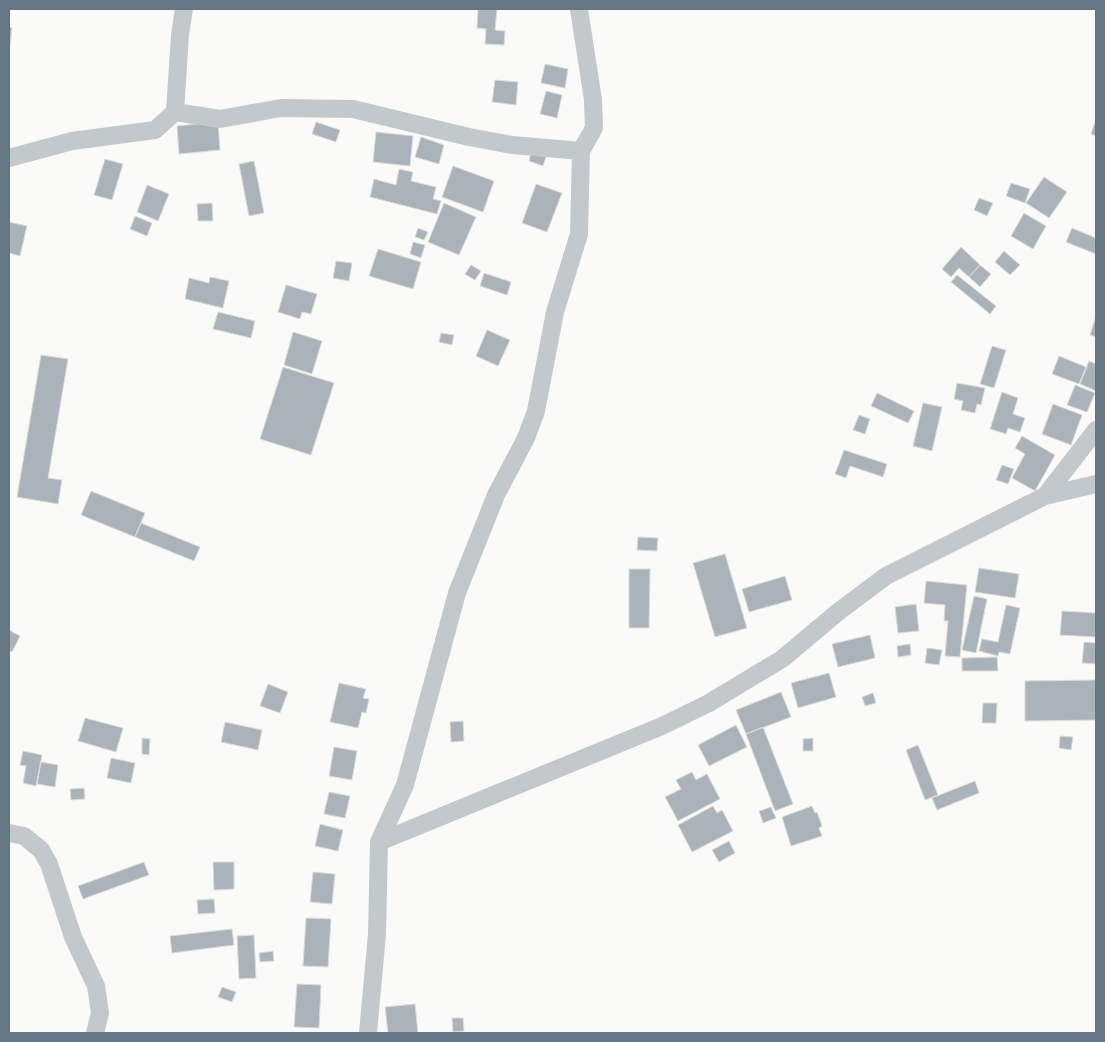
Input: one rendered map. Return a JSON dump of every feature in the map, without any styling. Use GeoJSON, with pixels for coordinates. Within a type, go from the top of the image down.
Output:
{"type":"FeatureCollection","features":[{"type":"Feature","properties":{"kind":"street"},"geometry":{"type":"LineString","coordinates":[[9,158],[72,141],[155,130],[176,112],[180,35],[184,9]]}},
{"type":"Feature","properties":{"kind":"street"},"geometry":{"type":"LineString","coordinates":[[368,1033],[377,934],[379,842],[405,785],[457,593],[489,510],[526,438],[536,411],[555,312],[579,234],[581,151],[594,128],[593,100],[579,9]]}},
{"type":"Feature","properties":{"kind":"street"},"geometry":{"type":"LineString","coordinates":[[176,112],[220,119],[282,108],[353,109],[469,137],[512,145],[581,151]]}},
{"type":"Feature","properties":{"kind":"street"},"geometry":{"type":"LineString","coordinates":[[1045,496],[1096,430]]}},
{"type":"Feature","properties":{"kind":"street"},"geometry":{"type":"LineString","coordinates":[[379,842],[662,726],[709,704],[782,659],[838,612],[886,576],[1045,496],[1096,484]]}},
{"type":"Feature","properties":{"kind":"street"},"geometry":{"type":"LineString","coordinates":[[9,833],[24,836],[41,850],[49,864],[73,937],[96,986],[100,1013],[94,1033]]}},
{"type":"Feature","properties":{"kind":"building"},"geometry":{"type":"Polygon","coordinates":[[[478,9],[497,9],[495,30],[505,31],[504,45],[485,44],[486,29],[477,28],[478,9]]]}},
{"type":"Feature","properties":{"kind":"building"},"geometry":{"type":"Polygon","coordinates":[[[9,27],[12,28],[10,46],[9,46],[9,27]]]}},
{"type":"Feature","properties":{"kind":"building"},"geometry":{"type":"Polygon","coordinates":[[[545,64],[568,69],[565,88],[541,83],[545,64]]]}},
{"type":"Feature","properties":{"kind":"building"},"geometry":{"type":"Polygon","coordinates":[[[495,80],[518,82],[516,105],[492,102],[495,80]]]}},
{"type":"Feature","properties":{"kind":"building"},"geometry":{"type":"Polygon","coordinates":[[[546,91],[562,95],[557,118],[540,114],[546,91]]]}},
{"type":"Feature","properties":{"kind":"building"},"geometry":{"type":"Polygon","coordinates":[[[1096,119],[1096,136],[1091,134],[1096,119]]]}},
{"type":"Feature","properties":{"kind":"building"},"geometry":{"type":"Polygon","coordinates":[[[218,122],[220,150],[179,154],[177,126],[218,122]]]}},
{"type":"Feature","properties":{"kind":"building"},"geometry":{"type":"Polygon","coordinates":[[[316,122],[340,130],[336,142],[312,134],[316,122]]]}},
{"type":"Feature","properties":{"kind":"building"},"geometry":{"type":"Polygon","coordinates":[[[376,132],[413,136],[410,166],[373,162],[376,132]]]}},
{"type":"Feature","properties":{"kind":"building"},"geometry":{"type":"Polygon","coordinates":[[[421,137],[444,145],[439,164],[415,157],[421,137]]]}},
{"type":"Feature","properties":{"kind":"building"},"geometry":{"type":"Polygon","coordinates":[[[531,152],[546,157],[543,166],[529,161],[531,152]]]}},
{"type":"Feature","properties":{"kind":"building"},"geometry":{"type":"Polygon","coordinates":[[[105,159],[123,164],[112,200],[94,195],[105,159]]]}},
{"type":"Feature","properties":{"kind":"building"},"geometry":{"type":"Polygon","coordinates":[[[254,161],[264,213],[249,216],[239,164],[254,161]]]}},
{"type":"Feature","properties":{"kind":"building"},"geometry":{"type":"Polygon","coordinates":[[[453,166],[494,181],[483,212],[442,197],[453,166]]]}},
{"type":"Feature","properties":{"kind":"building"},"geometry":{"type":"Polygon","coordinates":[[[399,169],[413,172],[411,181],[436,187],[433,199],[441,201],[437,214],[370,197],[374,179],[396,185],[399,169]]]}},
{"type":"Feature","properties":{"kind":"building"},"geometry":{"type":"Polygon","coordinates":[[[1044,177],[1067,192],[1049,218],[1026,203],[1044,177]]]}},
{"type":"Feature","properties":{"kind":"building"},"geometry":{"type":"Polygon","coordinates":[[[1011,183],[1030,189],[1025,203],[1006,196],[1011,183]]]}},
{"type":"Feature","properties":{"kind":"building"},"geometry":{"type":"Polygon","coordinates":[[[536,184],[562,193],[547,232],[522,223],[536,184]]]}},
{"type":"Feature","properties":{"kind":"building"},"geometry":{"type":"Polygon","coordinates":[[[147,185],[169,194],[158,221],[137,212],[147,185]]]}},
{"type":"Feature","properties":{"kind":"building"},"geometry":{"type":"Polygon","coordinates":[[[979,198],[993,203],[987,216],[974,210],[979,198]]]}},
{"type":"Feature","properties":{"kind":"building"},"geometry":{"type":"Polygon","coordinates":[[[212,203],[213,221],[198,221],[197,204],[212,203]]]}},
{"type":"Feature","properties":{"kind":"building"},"geometry":{"type":"Polygon","coordinates":[[[444,203],[476,217],[459,255],[428,242],[444,203]]]}},
{"type":"Feature","properties":{"kind":"building"},"geometry":{"type":"Polygon","coordinates":[[[1024,213],[1046,226],[1033,249],[1011,236],[1024,213]]]}},
{"type":"Feature","properties":{"kind":"building"},"geometry":{"type":"Polygon","coordinates":[[[135,216],[152,223],[147,236],[130,229],[135,216]]]}},
{"type":"Feature","properties":{"kind":"building"},"geometry":{"type":"Polygon","coordinates":[[[9,222],[27,226],[20,256],[9,253],[9,222]]]}},
{"type":"Feature","properties":{"kind":"building"},"geometry":{"type":"Polygon","coordinates":[[[418,228],[428,232],[424,240],[415,237],[418,228]]]}},
{"type":"Feature","properties":{"kind":"building"},"geometry":{"type":"Polygon","coordinates":[[[1072,228],[1096,238],[1096,254],[1066,242],[1072,228]]]}},
{"type":"Feature","properties":{"kind":"building"},"geometry":{"type":"Polygon","coordinates":[[[413,242],[425,245],[421,258],[410,254],[413,242]]]}},
{"type":"Feature","properties":{"kind":"building"},"geometry":{"type":"Polygon","coordinates":[[[961,247],[980,265],[969,277],[959,268],[951,277],[942,269],[961,247]]]}},
{"type":"Feature","properties":{"kind":"building"},"geometry":{"type":"Polygon","coordinates":[[[378,249],[421,262],[413,289],[369,276],[378,249]]]}},
{"type":"Feature","properties":{"kind":"building"},"geometry":{"type":"Polygon","coordinates":[[[1004,251],[1020,265],[1010,275],[995,262],[1004,251]]]}},
{"type":"Feature","properties":{"kind":"building"},"geometry":{"type":"Polygon","coordinates":[[[336,261],[352,263],[349,281],[333,278],[336,261]]]}},
{"type":"Feature","properties":{"kind":"building"},"geometry":{"type":"Polygon","coordinates":[[[471,265],[481,271],[475,280],[465,274],[471,265]]]}},
{"type":"Feature","properties":{"kind":"building"},"geometry":{"type":"Polygon","coordinates":[[[980,265],[991,274],[980,287],[969,277],[980,265]]]}},
{"type":"Feature","properties":{"kind":"building"},"geometry":{"type":"Polygon","coordinates":[[[484,273],[511,282],[507,295],[480,286],[484,273]]]}},
{"type":"Feature","properties":{"kind":"building"},"geometry":{"type":"Polygon","coordinates":[[[957,275],[996,306],[990,314],[951,282],[957,275]]]}},
{"type":"Feature","properties":{"kind":"building"},"geometry":{"type":"Polygon","coordinates":[[[210,277],[229,281],[223,308],[185,299],[189,278],[209,283],[210,277]]]}},
{"type":"Feature","properties":{"kind":"building"},"geometry":{"type":"Polygon","coordinates":[[[286,285],[317,294],[311,314],[302,312],[300,319],[278,312],[286,285]]]}},
{"type":"Feature","properties":{"kind":"building"},"geometry":{"type":"Polygon","coordinates":[[[218,312],[255,321],[251,338],[213,329],[218,312]]]}},
{"type":"Feature","properties":{"kind":"building"},"geometry":{"type":"Polygon","coordinates":[[[1096,316],[1096,337],[1090,335],[1096,316]]]}},
{"type":"Feature","properties":{"kind":"building"},"geometry":{"type":"Polygon","coordinates":[[[487,330],[510,340],[498,366],[476,356],[487,330]]]}},
{"type":"Feature","properties":{"kind":"building"},"geometry":{"type":"Polygon","coordinates":[[[293,332],[322,341],[312,374],[284,365],[293,332]]]}},
{"type":"Feature","properties":{"kind":"building"},"geometry":{"type":"Polygon","coordinates":[[[441,333],[454,335],[452,345],[439,342],[441,333]]]}},
{"type":"Feature","properties":{"kind":"building"},"geometry":{"type":"Polygon","coordinates":[[[992,346],[1006,350],[994,388],[980,384],[992,346]]]}},
{"type":"Feature","properties":{"kind":"building"},"geometry":{"type":"Polygon","coordinates":[[[41,355],[68,359],[48,478],[62,480],[58,504],[17,497],[41,355]]]}},
{"type":"Feature","properties":{"kind":"building"},"geometry":{"type":"Polygon","coordinates":[[[1059,356],[1086,367],[1079,384],[1052,374],[1059,356]]]}},
{"type":"Feature","properties":{"kind":"building"},"geometry":{"type":"Polygon","coordinates":[[[1089,361],[1096,364],[1096,391],[1080,384],[1089,361]]]}},
{"type":"Feature","properties":{"kind":"building"},"geometry":{"type":"Polygon","coordinates":[[[283,367],[334,383],[311,455],[260,439],[283,367]]]}},
{"type":"Feature","properties":{"kind":"building"},"geometry":{"type":"Polygon","coordinates":[[[957,383],[985,388],[981,405],[977,404],[975,413],[961,410],[963,401],[954,399],[957,383]]]}},
{"type":"Feature","properties":{"kind":"building"},"geometry":{"type":"Polygon","coordinates":[[[1075,385],[1095,393],[1087,412],[1067,405],[1075,385]]]}},
{"type":"Feature","properties":{"kind":"building"},"geometry":{"type":"Polygon","coordinates":[[[1002,392],[1018,398],[1013,414],[1025,418],[1020,432],[1008,428],[1006,434],[990,429],[1002,392]]]}},
{"type":"Feature","properties":{"kind":"building"},"geometry":{"type":"Polygon","coordinates":[[[877,393],[914,411],[908,423],[871,406],[877,393]]]}},
{"type":"Feature","properties":{"kind":"building"},"geometry":{"type":"Polygon","coordinates":[[[923,403],[942,407],[932,451],[913,446],[923,403]]]}},
{"type":"Feature","properties":{"kind":"building"},"geometry":{"type":"Polygon","coordinates":[[[1053,404],[1082,415],[1071,445],[1042,434],[1053,404]]]}},
{"type":"Feature","properties":{"kind":"building"},"geometry":{"type":"Polygon","coordinates":[[[859,415],[870,419],[865,434],[853,430],[859,415]]]}},
{"type":"Feature","properties":{"kind":"building"},"geometry":{"type":"Polygon","coordinates":[[[1022,436],[1055,455],[1035,491],[1012,478],[1025,454],[1015,448],[1022,436]]]}},
{"type":"Feature","properties":{"kind":"building"},"geometry":{"type":"Polygon","coordinates":[[[844,450],[887,464],[883,477],[850,466],[846,478],[835,474],[844,450]]]}},
{"type":"Feature","properties":{"kind":"building"},"geometry":{"type":"Polygon","coordinates":[[[1002,465],[1014,469],[1008,484],[996,480],[1002,465]]]}},
{"type":"Feature","properties":{"kind":"building"},"geometry":{"type":"Polygon","coordinates":[[[91,491],[145,513],[135,537],[81,515],[91,491]]]}},
{"type":"Feature","properties":{"kind":"building"},"geometry":{"type":"Polygon","coordinates":[[[141,523],[200,547],[194,561],[135,537],[141,523]]]}},
{"type":"Feature","properties":{"kind":"building"},"geometry":{"type":"Polygon","coordinates":[[[638,537],[658,538],[657,551],[637,550],[638,537]]]}},
{"type":"Feature","properties":{"kind":"building"},"geometry":{"type":"Polygon","coordinates":[[[725,554],[747,628],[715,637],[693,563],[725,554]]]}},
{"type":"Feature","properties":{"kind":"building"},"geometry":{"type":"Polygon","coordinates":[[[979,568],[1019,574],[1015,598],[975,592],[979,568]]]}},
{"type":"Feature","properties":{"kind":"building"},"geometry":{"type":"Polygon","coordinates":[[[629,569],[650,569],[649,628],[629,628],[629,569]]]}},
{"type":"Feature","properties":{"kind":"building"},"geometry":{"type":"Polygon","coordinates":[[[785,576],[792,600],[749,612],[742,589],[785,576]]]}},
{"type":"Feature","properties":{"kind":"building"},"geometry":{"type":"Polygon","coordinates":[[[926,581],[967,585],[960,657],[945,656],[948,621],[944,621],[945,605],[924,603],[926,581]]]}},
{"type":"Feature","properties":{"kind":"building"},"geometry":{"type":"Polygon","coordinates":[[[974,596],[987,599],[976,653],[962,650],[974,596]]]}},
{"type":"Feature","properties":{"kind":"building"},"geometry":{"type":"Polygon","coordinates":[[[916,604],[919,631],[898,633],[895,607],[916,604]]]}},
{"type":"Feature","properties":{"kind":"building"},"geometry":{"type":"Polygon","coordinates":[[[1006,605],[1020,608],[1010,654],[999,652],[998,656],[979,651],[982,639],[998,642],[1006,605]]]}},
{"type":"Feature","properties":{"kind":"building"},"geometry":{"type":"Polygon","coordinates":[[[1062,611],[1096,613],[1096,637],[1060,635],[1062,611]]]}},
{"type":"Feature","properties":{"kind":"building"},"geometry":{"type":"Polygon","coordinates":[[[9,630],[20,636],[12,652],[9,650],[9,630]]]}},
{"type":"Feature","properties":{"kind":"building"},"geometry":{"type":"Polygon","coordinates":[[[870,635],[875,658],[838,667],[832,644],[870,635]]]}},
{"type":"Feature","properties":{"kind":"building"},"geometry":{"type":"Polygon","coordinates":[[[1084,642],[1096,643],[1096,664],[1082,663],[1084,642]]]}},
{"type":"Feature","properties":{"kind":"building"},"geometry":{"type":"Polygon","coordinates":[[[910,644],[911,655],[898,657],[897,646],[910,644]]]}},
{"type":"Feature","properties":{"kind":"building"},"geometry":{"type":"Polygon","coordinates":[[[927,648],[942,650],[939,665],[925,663],[927,648]]]}},
{"type":"Feature","properties":{"kind":"building"},"geometry":{"type":"Polygon","coordinates":[[[997,657],[998,671],[962,671],[962,658],[997,657]]]}},
{"type":"Feature","properties":{"kind":"building"},"geometry":{"type":"Polygon","coordinates":[[[829,673],[836,697],[798,708],[791,683],[829,673]]]}},
{"type":"Feature","properties":{"kind":"building"},"geometry":{"type":"Polygon","coordinates":[[[1096,680],[1096,720],[1025,721],[1025,681],[1096,680]]]}},
{"type":"Feature","properties":{"kind":"building"},"geometry":{"type":"Polygon","coordinates":[[[339,683],[366,689],[363,698],[369,699],[366,713],[362,712],[358,728],[330,722],[339,683]]]}},
{"type":"Feature","properties":{"kind":"building"},"geometry":{"type":"Polygon","coordinates":[[[268,684],[288,692],[280,713],[260,706],[268,684]]]}},
{"type":"Feature","properties":{"kind":"building"},"geometry":{"type":"Polygon","coordinates":[[[781,692],[791,717],[746,734],[736,710],[781,692]]]}},
{"type":"Feature","properties":{"kind":"building"},"geometry":{"type":"Polygon","coordinates":[[[873,693],[876,703],[865,706],[862,697],[873,693]]]}},
{"type":"Feature","properties":{"kind":"building"},"geometry":{"type":"Polygon","coordinates":[[[983,703],[997,703],[996,723],[982,723],[983,703]]]}},
{"type":"Feature","properties":{"kind":"building"},"geometry":{"type":"Polygon","coordinates":[[[85,718],[123,728],[116,752],[78,741],[85,718]]]}},
{"type":"Feature","properties":{"kind":"building"},"geometry":{"type":"Polygon","coordinates":[[[463,721],[464,741],[451,742],[450,722],[463,721]]]}},
{"type":"Feature","properties":{"kind":"building"},"geometry":{"type":"Polygon","coordinates":[[[225,722],[262,730],[258,750],[221,742],[225,722]]]}},
{"type":"Feature","properties":{"kind":"building"},"geometry":{"type":"Polygon","coordinates":[[[736,725],[747,747],[709,766],[698,745],[736,725]]]}},
{"type":"Feature","properties":{"kind":"building"},"geometry":{"type":"Polygon","coordinates":[[[763,727],[793,804],[775,811],[746,734],[763,727]]]}},
{"type":"Feature","properties":{"kind":"building"},"geometry":{"type":"Polygon","coordinates":[[[1060,736],[1073,737],[1071,750],[1059,748],[1060,736]]]}},
{"type":"Feature","properties":{"kind":"building"},"geometry":{"type":"Polygon","coordinates":[[[142,738],[150,739],[149,755],[142,754],[142,738]]]}},
{"type":"Feature","properties":{"kind":"building"},"geometry":{"type":"Polygon","coordinates":[[[813,738],[813,751],[803,751],[803,739],[813,738]]]}},
{"type":"Feature","properties":{"kind":"building"},"geometry":{"type":"Polygon","coordinates":[[[918,745],[938,795],[925,800],[906,750],[918,745]]]}},
{"type":"Feature","properties":{"kind":"building"},"geometry":{"type":"Polygon","coordinates":[[[334,747],[357,751],[352,780],[329,776],[334,747]]]}},
{"type":"Feature","properties":{"kind":"building"},"geometry":{"type":"Polygon","coordinates":[[[23,751],[42,755],[36,786],[23,783],[26,766],[20,765],[23,751]]]}},
{"type":"Feature","properties":{"kind":"building"},"geometry":{"type":"Polygon","coordinates":[[[111,758],[135,763],[131,783],[107,778],[111,758]]]}},
{"type":"Feature","properties":{"kind":"building"},"geometry":{"type":"Polygon","coordinates":[[[41,762],[58,765],[55,787],[37,784],[41,762]]]}},
{"type":"Feature","properties":{"kind":"building"},"geometry":{"type":"Polygon","coordinates":[[[692,772],[696,780],[707,774],[720,799],[678,821],[665,797],[681,789],[676,780],[692,772]]]}},
{"type":"Feature","properties":{"kind":"building"},"geometry":{"type":"Polygon","coordinates":[[[975,781],[979,793],[937,810],[932,798],[975,781]]]}},
{"type":"Feature","properties":{"kind":"building"},"geometry":{"type":"Polygon","coordinates":[[[84,788],[85,799],[71,800],[70,789],[84,788]]]}},
{"type":"Feature","properties":{"kind":"building"},"geometry":{"type":"Polygon","coordinates":[[[329,792],[350,796],[345,818],[324,814],[329,792]]]}},
{"type":"Feature","properties":{"kind":"building"},"geometry":{"type":"Polygon","coordinates":[[[713,806],[717,813],[722,810],[733,831],[692,852],[678,825],[713,806]]]}},
{"type":"Feature","properties":{"kind":"building"},"geometry":{"type":"Polygon","coordinates":[[[812,806],[815,813],[817,812],[822,826],[819,828],[822,836],[791,846],[782,817],[812,806]]]}},
{"type":"Feature","properties":{"kind":"building"},"geometry":{"type":"Polygon","coordinates":[[[771,807],[776,818],[763,823],[759,811],[771,807]]]}},
{"type":"Feature","properties":{"kind":"building"},"geometry":{"type":"Polygon","coordinates":[[[320,824],[343,830],[338,851],[315,846],[320,824]]]}},
{"type":"Feature","properties":{"kind":"building"},"geometry":{"type":"Polygon","coordinates":[[[729,841],[735,853],[719,862],[712,850],[729,841]]]}},
{"type":"Feature","properties":{"kind":"building"},"geometry":{"type":"Polygon","coordinates":[[[144,862],[149,875],[83,899],[78,886],[144,862]]]}},
{"type":"Feature","properties":{"kind":"building"},"geometry":{"type":"Polygon","coordinates":[[[213,862],[234,862],[234,889],[214,890],[213,862]]]}},
{"type":"Feature","properties":{"kind":"building"},"geometry":{"type":"Polygon","coordinates":[[[313,872],[335,874],[332,904],[310,902],[313,872]]]}},
{"type":"Feature","properties":{"kind":"building"},"geometry":{"type":"Polygon","coordinates":[[[214,899],[215,913],[198,914],[197,900],[214,899]]]}},
{"type":"Feature","properties":{"kind":"building"},"geometry":{"type":"Polygon","coordinates":[[[306,918],[331,919],[328,967],[303,966],[306,918]]]}},
{"type":"Feature","properties":{"kind":"building"},"geometry":{"type":"Polygon","coordinates":[[[232,929],[234,945],[172,953],[170,936],[232,929]]]}},
{"type":"Feature","properties":{"kind":"building"},"geometry":{"type":"Polygon","coordinates":[[[254,935],[256,978],[239,979],[237,936],[254,935]]]}},
{"type":"Feature","properties":{"kind":"building"},"geometry":{"type":"Polygon","coordinates":[[[273,951],[274,961],[260,962],[259,953],[273,951]]]}},
{"type":"Feature","properties":{"kind":"building"},"geometry":{"type":"Polygon","coordinates":[[[297,984],[321,985],[319,1028],[294,1027],[297,984]]]}},
{"type":"Feature","properties":{"kind":"building"},"geometry":{"type":"Polygon","coordinates":[[[222,987],[236,992],[232,1002],[218,997],[222,987]]]}},
{"type":"Feature","properties":{"kind":"building"},"geometry":{"type":"Polygon","coordinates":[[[415,1004],[418,1033],[388,1033],[385,1007],[415,1004]]]}},
{"type":"Feature","properties":{"kind":"building"},"geometry":{"type":"Polygon","coordinates":[[[452,1018],[463,1018],[464,1031],[453,1032],[452,1018]]]}}]}
